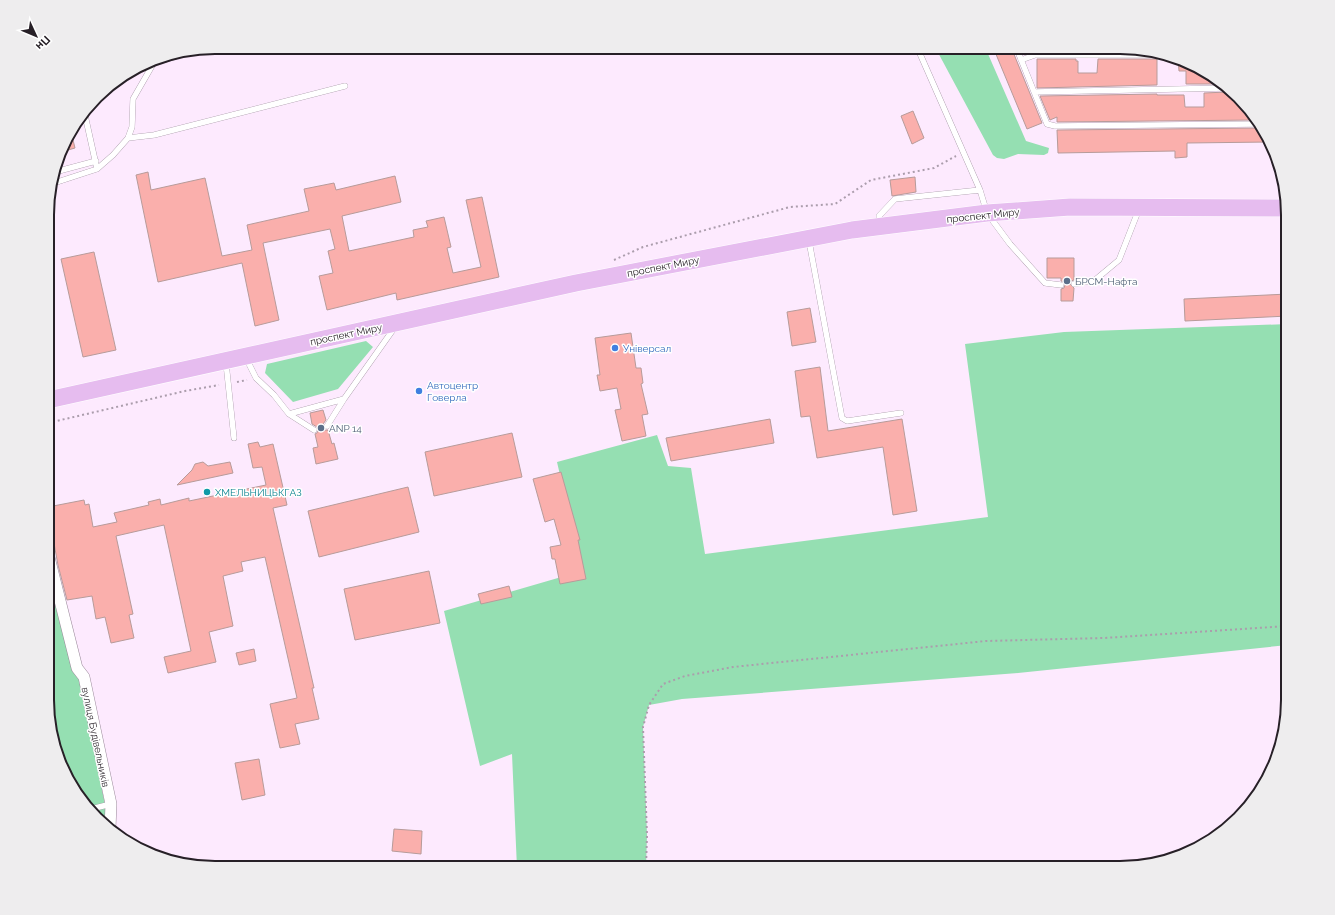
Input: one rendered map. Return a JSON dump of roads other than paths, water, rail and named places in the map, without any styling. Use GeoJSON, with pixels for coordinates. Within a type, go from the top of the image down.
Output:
{"type":"FeatureCollection","features":[{"type":"Feature","properties":{"kind":"main road","name":"проспект Миру"},"geometry":{"type":"LineString","coordinates":[[54,399],[576,283],[880,227],[987,214],[1070,207],[1281,208]]}},
{"type":"Feature","properties":{"kind":"street","name":"вулиця Будівельників"},"geometry":{"type":"LineString","coordinates":[[54,577],[77,668],[84,677],[110,804],[110,822]]}},
{"type":"Feature","properties":{"kind":"lane"},"geometry":{"type":"LineString","coordinates":[[920,54],[980,190],[987,214],[1010,244],[1044,283],[1061,285]]}},
{"type":"Feature","properties":{"kind":"lane"},"geometry":{"type":"LineString","coordinates":[[1019,54],[1047,124],[1056,126],[1253,124]]}},
{"type":"Feature","properties":{"kind":"lane"},"geometry":{"type":"LineString","coordinates":[[1021,60],[1035,55],[1141,55]]}},
{"type":"Feature","properties":{"kind":"lane"},"geometry":{"type":"LineString","coordinates":[[57,182],[97,169],[113,155],[128,138],[132,127],[133,99],[150,68]]}},
{"type":"Feature","properties":{"kind":"lane"},"geometry":{"type":"LineString","coordinates":[[128,138],[154,135],[345,86]]}},
{"type":"Feature","properties":{"kind":"lane"},"geometry":{"type":"LineString","coordinates":[[1034,92],[1219,88]]}},
{"type":"Feature","properties":{"kind":"lane"},"geometry":{"type":"LineString","coordinates":[[86,118],[97,169]]}},
{"type":"Feature","properties":{"kind":"lane"},"geometry":{"type":"LineString","coordinates":[[60,171],[96,161]]}},
{"type":"Feature","properties":{"kind":"lane"},"geometry":{"type":"LineString","coordinates":[[880,227],[879,216],[896,199],[980,190]]}},
{"type":"Feature","properties":{"kind":"lane"},"geometry":{"type":"LineString","coordinates":[[1074,284],[1095,280],[1119,260],[1139,208]]}},
{"type":"Feature","properties":{"kind":"lane"},"geometry":{"type":"LineString","coordinates":[[809,239],[842,418],[847,421],[901,413]]}},
{"type":"Feature","properties":{"kind":"lane"},"geometry":{"type":"LineString","coordinates":[[327,426],[398,322]]}},
{"type":"Feature","properties":{"kind":"lane"},"geometry":{"type":"LineString","coordinates":[[245,356],[256,378],[274,395],[288,414],[314,430]]}},
{"type":"Feature","properties":{"kind":"lane"},"geometry":{"type":"LineString","coordinates":[[226,360],[234,438]]}},
{"type":"Feature","properties":{"kind":"lane"},"geometry":{"type":"LineString","coordinates":[[288,414],[344,399]]}},
{"type":"Feature","properties":{"kind":"lane"},"geometry":{"type":"LineString","coordinates":[[95,807],[110,804]]}},
{"type":"Feature","properties":{"kind":"place","name":"БРСМ-Нафта"},"geometry":{"type":"Point","coordinates":[1067,281]}},
{"type":"Feature","properties":{"kind":"place","name":"Універсал"},"geometry":{"type":"Point","coordinates":[615,348]}},
{"type":"Feature","properties":{"kind":"place","name":"Автоцентр Говерла"},"geometry":{"type":"Point","coordinates":[419,391]}},
{"type":"Feature","properties":{"kind":"place","name":"ANP 14"},"geometry":{"type":"Point","coordinates":[321,428]}},
{"type":"Feature","properties":{"kind":"place","name":"ХМЕЛЬНИЦЬКГАЗ"},"geometry":{"type":"Point","coordinates":[207,492]}}]}
